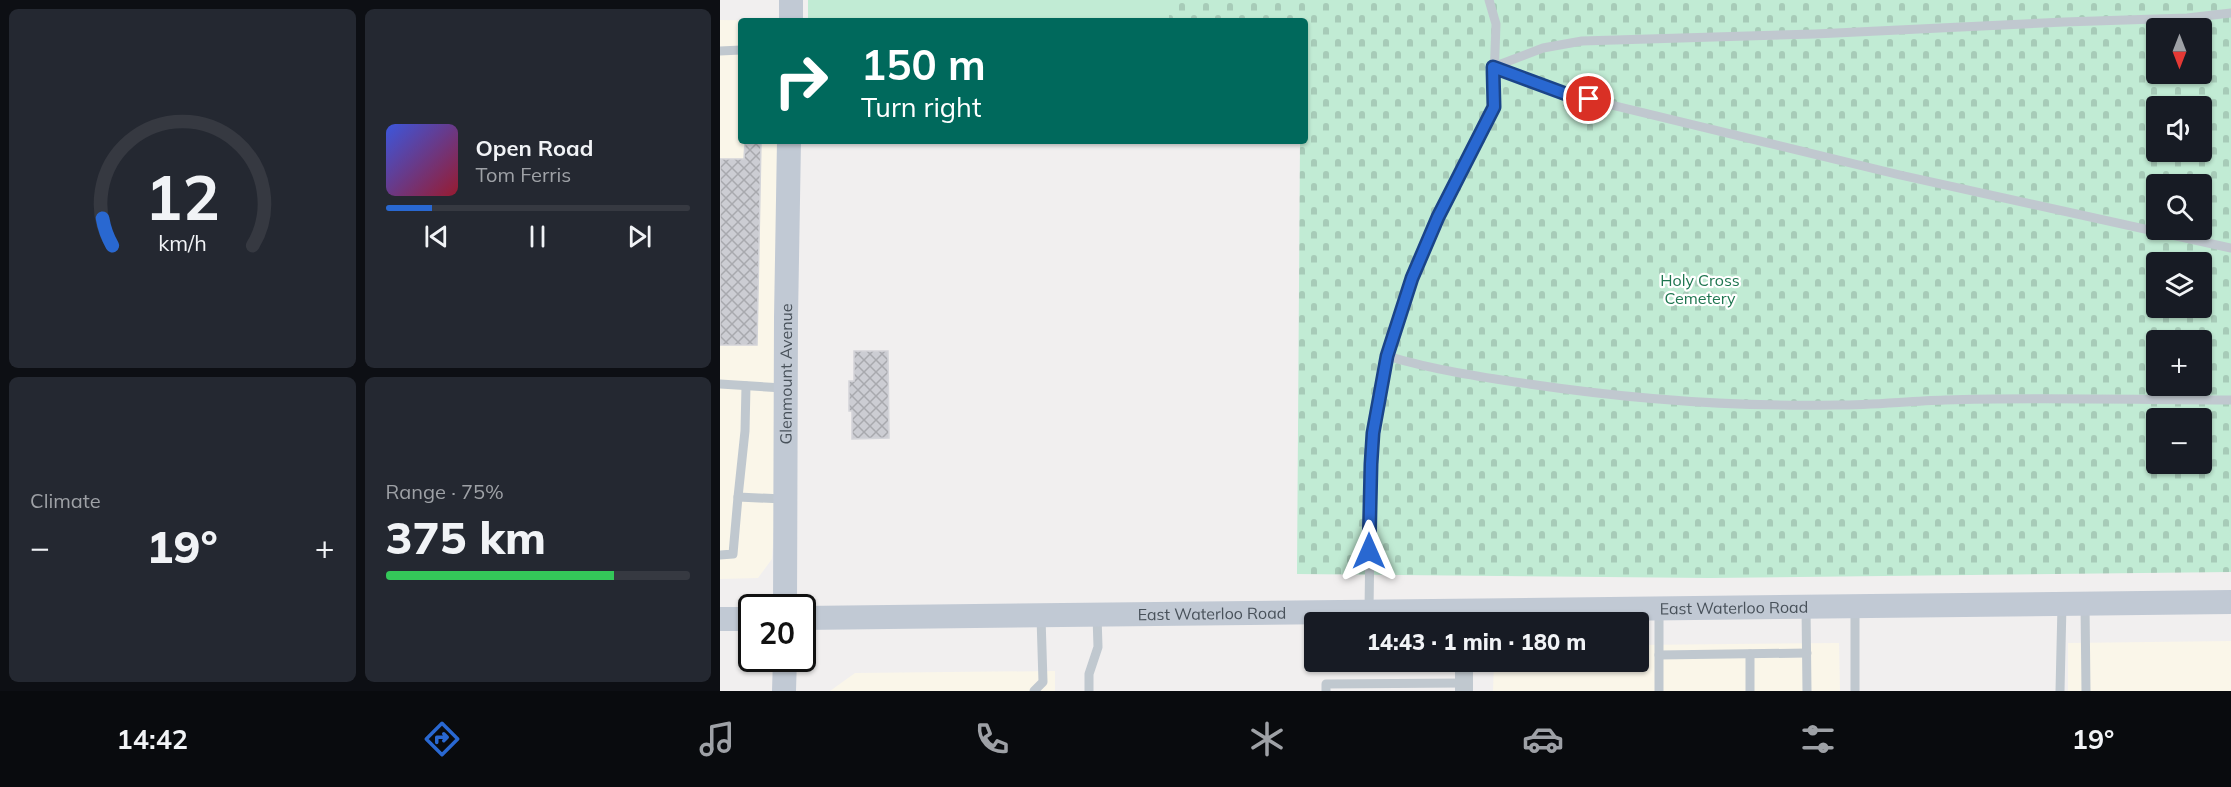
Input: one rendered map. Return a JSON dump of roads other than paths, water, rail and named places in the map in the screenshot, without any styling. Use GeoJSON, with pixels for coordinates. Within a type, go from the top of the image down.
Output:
{"type":"FeatureCollection","features":[{"type":"Feature","properties":{"kind":"main road"},"geometry":{"type":"LineString","coordinates":[[790,18],[791,0]]}},
{"type":"Feature","properties":{"kind":"main road","name":"Glenmount Avenue"},"geometry":{"type":"LineString","coordinates":[[785,594],[789,144]]}},
{"type":"Feature","properties":{"kind":"main road","name":"East Waterloo Road"},"geometry":{"type":"LineString","coordinates":[[1562,612],[1659,608],[2231,602]]}},
{"type":"Feature","properties":{"kind":"main road","name":"East Waterloo Road"},"geometry":{"type":"LineString","coordinates":[[816,618],[1389,612]]}},
{"type":"Feature","properties":{"kind":"main road"},"geometry":{"type":"LineString","coordinates":[[720,619],[738,619]]}},
{"type":"Feature","properties":{"kind":"main road"},"geometry":{"type":"LineString","coordinates":[[784,691],[785,672]]}},
{"type":"Feature","properties":{"kind":"lane"},"geometry":{"type":"LineString","coordinates":[[1370,611],[1373,433],[1387,356],[1412,278],[1438,217],[1494,107],[1493,67],[1496,24],[1489,0]]}},
{"type":"Feature","properties":{"kind":"lane"},"geometry":{"type":"LineString","coordinates":[[1493,67],[1543,48],[1582,41],[2187,18],[2231,13]]}},
{"type":"Feature","properties":{"kind":"lane"},"geometry":{"type":"LineString","coordinates":[[720,51],[738,50]]}},
{"type":"Feature","properties":{"kind":"lane"},"geometry":{"type":"LineString","coordinates":[[1493,67],[1578,97],[1922,180],[2231,248]]}},
{"type":"Feature","properties":{"kind":"lane"},"geometry":{"type":"LineString","coordinates":[[1387,356],[1422,367],[1578,391],[1640,398],[1749,404],[1836,405],[1946,400],[2231,400]]}},
{"type":"Feature","properties":{"kind":"lane"},"geometry":{"type":"LineString","coordinates":[[720,384],[786,388]]}},
{"type":"Feature","properties":{"kind":"lane"},"geometry":{"type":"LineString","coordinates":[[720,555],[733,554],[745,431],[746,386]]}},
{"type":"Feature","properties":{"kind":"lane"},"geometry":{"type":"LineString","coordinates":[[738,497],[786,499]]}},
{"type":"Feature","properties":{"kind":"lane"},"geometry":{"type":"LineString","coordinates":[[2060,691],[2073,604]]}},
{"type":"Feature","properties":{"kind":"lane"},"geometry":{"type":"LineString","coordinates":[[2073,604],[2086,691]]}},
{"type":"Feature","properties":{"kind":"lane"},"geometry":{"type":"LineString","coordinates":[[1854,691],[1855,606]]}},
{"type":"Feature","properties":{"kind":"lane"},"geometry":{"type":"LineString","coordinates":[[1806,607],[1807,691]]}},
{"type":"Feature","properties":{"kind":"lane"},"geometry":{"type":"LineString","coordinates":[[1659,608],[1659,691]]}},
{"type":"Feature","properties":{"kind":"lane"},"geometry":{"type":"LineString","coordinates":[[1089,691],[1089,674],[1098,647],[1097,614]]}},
{"type":"Feature","properties":{"kind":"lane"},"geometry":{"type":"LineString","coordinates":[[1034,691],[1043,682],[1041,615]]}},
{"type":"Feature","properties":{"kind":"lane"},"geometry":{"type":"LineString","coordinates":[[1659,655],[1807,653]]}},
{"type":"Feature","properties":{"kind":"lane"},"geometry":{"type":"LineString","coordinates":[[1750,654],[1750,691]]}},
{"type":"Feature","properties":{"kind":"lane"},"geometry":{"type":"LineString","coordinates":[[1326,691],[1326,684],[1464,687]]}},
{"type":"Feature","properties":{"kind":"park label","name":"Holy Cross Cemetery"},"geometry":{"type":"Point","coordinates":[1700,289]}}]}
